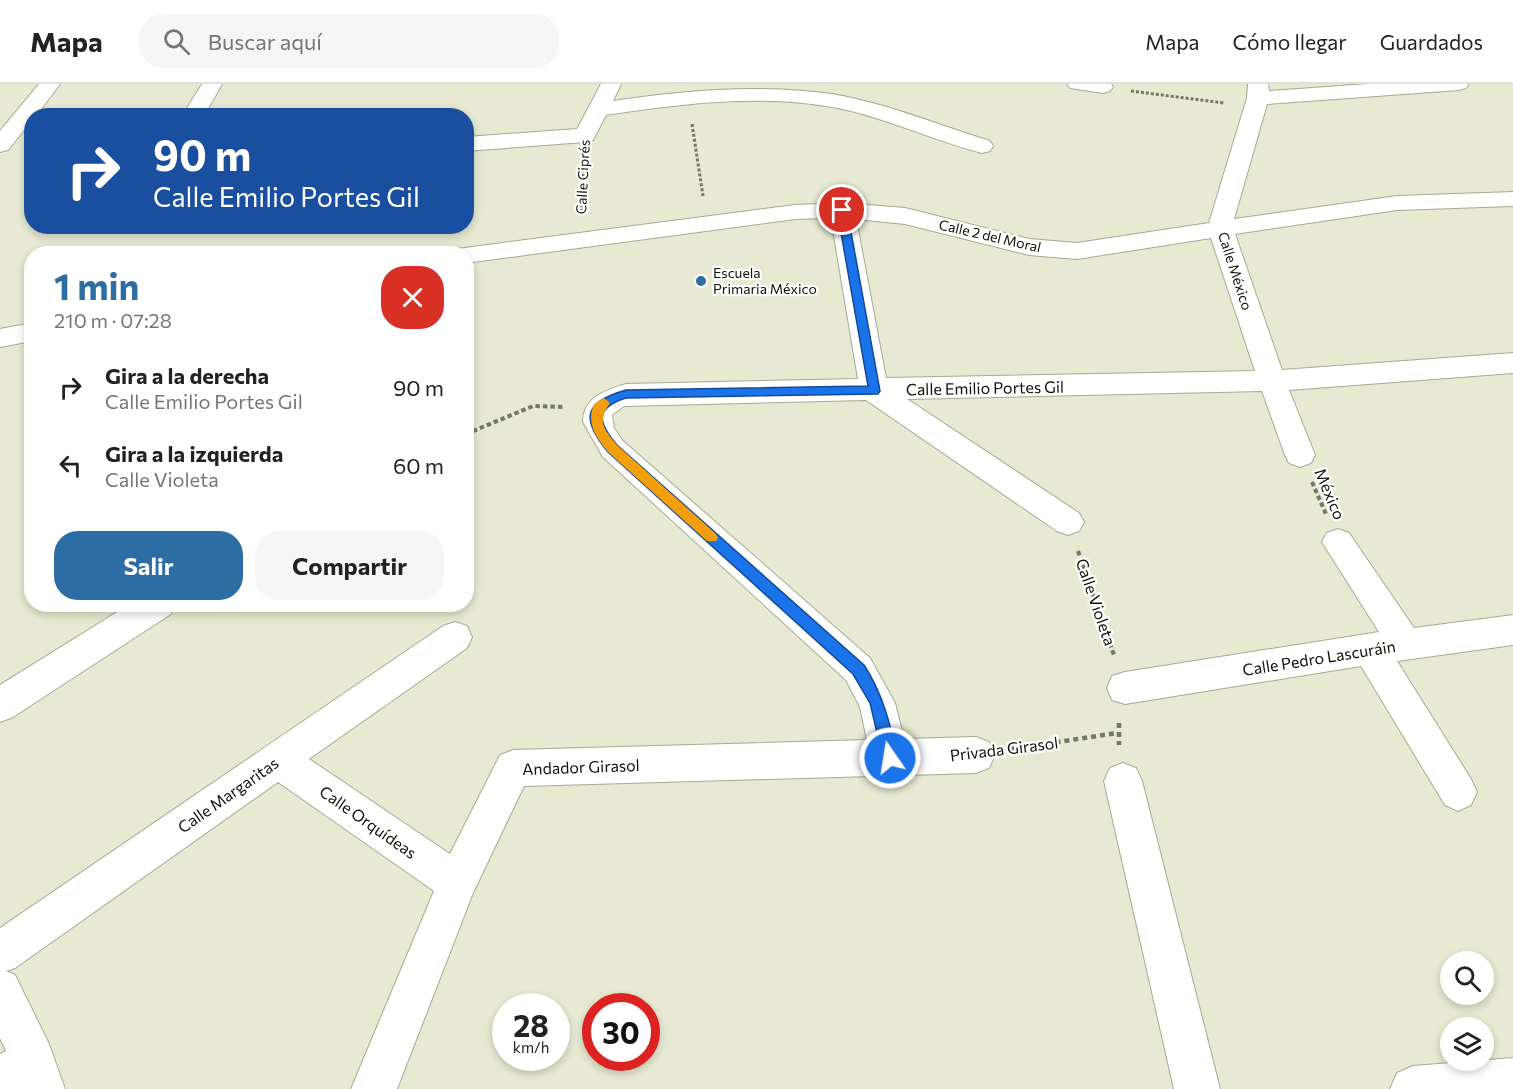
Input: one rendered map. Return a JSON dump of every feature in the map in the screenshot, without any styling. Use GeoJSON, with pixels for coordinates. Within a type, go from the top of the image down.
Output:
{"type":"FeatureCollection","features":[{"type":"Feature","properties":{"kind":"street"},"geometry":{"type":"LineString","coordinates":[[30,108],[50,84]]}},
{"type":"Feature","properties":{"kind":"street"},"geometry":{"type":"LineString","coordinates":[[198,108],[212,84]]}},
{"type":"Feature","properties":{"kind":"street","name":"Calle Ciprés"},"geometry":{"type":"LineString","coordinates":[[585,135],[611,84]]}},
{"type":"Feature","properties":{"kind":"street"},"geometry":{"type":"LineString","coordinates":[[1077,84],[1103,87]]}},
{"type":"Feature","properties":{"kind":"street"},"geometry":{"type":"LineString","coordinates":[[1257,96],[1459,84]]}},
{"type":"Feature","properties":{"kind":"street"},"geometry":{"type":"LineString","coordinates":[[596,111],[660,100],[795,96],[834,102],[982,146]]}},
{"type":"Feature","properties":{"kind":"street","name":"Calle México"},"geometry":{"type":"LineString","coordinates":[[1257,96],[1220,227],[1272,381],[1300,455]]}},
{"type":"Feature","properties":{"kind":"street"},"geometry":{"type":"LineString","coordinates":[[0,145],[24,116]]}},
{"type":"Feature","properties":{"kind":"street"},"geometry":{"type":"LineString","coordinates":[[474,143],[585,135]]}},
{"type":"Feature","properties":{"kind":"street","name":"Calle 2 del Moral"},"geometry":{"type":"LineString","coordinates":[[474,254],[795,212],[842,210],[905,216],[1029,247],[1054,251],[1077,251],[1220,227],[1388,204],[1513,199]]}},
{"type":"Feature","properties":{"kind":"street"},"geometry":{"type":"LineString","coordinates":[[842,210],[874,391],[1068,522]]}},
{"type":"Feature","properties":{"kind":"street"},"geometry":{"type":"LineString","coordinates":[[0,338],[24,334]]}},
{"type":"Feature","properties":{"kind":"street","name":"Calle Emilio Portes Gil"},"geometry":{"type":"LineString","coordinates":[[599,407],[608,399],[626,394],[874,391],[1272,381],[1513,363]]}},
{"type":"Feature","properties":{"kind":"street"},"geometry":{"type":"LineString","coordinates":[[599,407],[596,421],[601,435],[613,449],[858,669],[870,686],[877,703],[890,758]]}},
{"type":"Feature","properties":{"kind":"street"},"geometry":{"type":"LineString","coordinates":[[1338,542],[1405,644]]}},
{"type":"Feature","properties":{"kind":"street"},"geometry":{"type":"LineString","coordinates":[[0,705],[146,612]]}},
{"type":"Feature","properties":{"kind":"street","name":"Calle Pedro Lascuráin"},"geometry":{"type":"LineString","coordinates":[[1125,688],[1370,649],[1513,630]]}},
{"type":"Feature","properties":{"kind":"street","name":"Calle Margaritas"},"geometry":{"type":"LineString","coordinates":[[0,953],[455,637]]}},
{"type":"Feature","properties":{"kind":"street"},"geometry":{"type":"LineString","coordinates":[[1370,649],[1458,792]]}},
{"type":"Feature","properties":{"kind":"street","name":"Privada Girasol"},"geometry":{"type":"LineString","coordinates":[[890,758],[976,755]]}},
{"type":"Feature","properties":{"kind":"street","name":"Andador Girasol"},"geometry":{"type":"LineString","coordinates":[[374,1089],[457,883],[513,768],[890,758]]}},
{"type":"Feature","properties":{"kind":"street","name":"Calle Orquídeas"},"geometry":{"type":"LineString","coordinates":[[278,760],[457,883]]}},
{"type":"Feature","properties":{"kind":"street"},"geometry":{"type":"LineString","coordinates":[[1123,781],[1197,1089]]}},
{"type":"Feature","properties":{"kind":"street"},"geometry":{"type":"LineString","coordinates":[[0,990],[25,1076]]}},
{"type":"Feature","properties":{"kind":"street"},"geometry":{"type":"LineString","coordinates":[[1413,1089],[1513,1080]]}},
{"type":"Feature","properties":{"kind":"path"},"geometry":{"type":"LineString","coordinates":[[1103,87],[1257,96]]}},
{"type":"Feature","properties":{"kind":"path"},"geometry":{"type":"LineString","coordinates":[[688,99],[707,224]]}},
{"type":"Feature","properties":{"kind":"path","name":"Calle Ciprés"},"geometry":{"type":"LineString","coordinates":[[580,241],[585,135]]}},
{"type":"Feature","properties":{"kind":"path"},"geometry":{"type":"LineString","coordinates":[[474,431],[533,406],[599,407]]}},
{"type":"Feature","properties":{"kind":"path","name":"México"},"geometry":{"type":"LineString","coordinates":[[1300,455],[1338,542]]}},
{"type":"Feature","properties":{"kind":"path","name":"Calle Violeta"},"geometry":{"type":"LineString","coordinates":[[1068,522],[1125,688],[1117,733],[1123,781]]}},
{"type":"Feature","properties":{"kind":"path","name":"Privada Girasol"},"geometry":{"type":"LineString","coordinates":[[976,755],[1117,733]]}},
{"type":"Feature","properties":{"kind":"slow traffic"},"geometry":{"type":"LineString","coordinates":[[604,403],[599,407],[596,421],[601,435],[613,449],[712,538]]}},
{"type":"Feature","properties":{"kind":"place","name":"Escuela Primaria México"},"geometry":{"type":"Point","coordinates":[701,281]}},
{"type":"Feature","properties":{"kind":"route"},"geometry":{"type":"LineString","coordinates":[[842,210],[874,391],[626,394],[608,399],[599,407],[596,421],[601,435],[613,449],[858,669],[870,686],[877,703],[890,758]]}}]}
